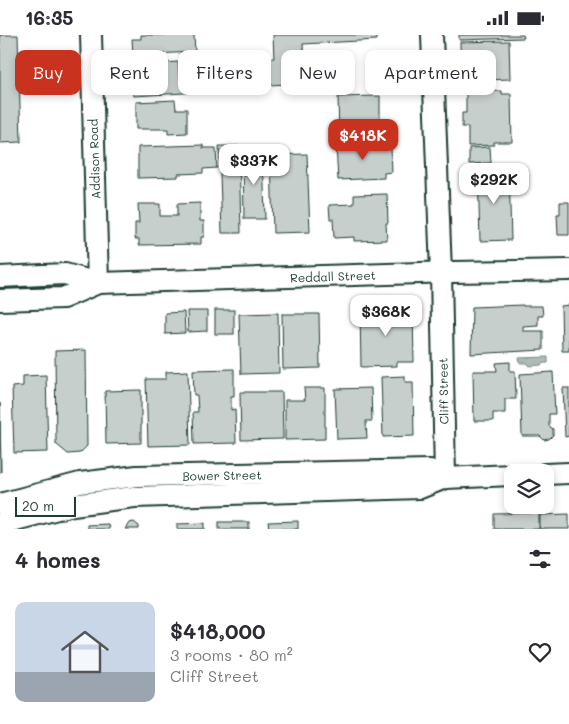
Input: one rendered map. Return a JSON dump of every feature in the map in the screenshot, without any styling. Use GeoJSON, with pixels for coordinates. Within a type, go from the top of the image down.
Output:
{"type":"FeatureCollection","features":[{"type":"Feature","properties":{"kind":"street","name":"Addison Road"},"geometry":{"type":"LineString","coordinates":[[91,35],[98,283]]}},
{"type":"Feature","properties":{"kind":"street","name":"Cliff Street"},"geometry":{"type":"LineString","coordinates":[[432,35],[441,272],[445,478]]}},
{"type":"Feature","properties":{"kind":"street","name":"Reddall Street"},"geometry":{"type":"LineString","coordinates":[[0,277],[65,275],[98,283],[441,272],[569,270]]}},
{"type":"Feature","properties":{"kind":"street","name":"Reddall Street"},"geometry":{"type":"LineString","coordinates":[[0,300],[63,298],[98,283]]}},
{"type":"Feature","properties":{"kind":"street","name":"Bower Street"},"geometry":{"type":"LineString","coordinates":[[0,504],[80,483],[137,476],[430,470],[445,478]]}},
{"type":"Feature","properties":{"kind":"street"},"geometry":{"type":"LineString","coordinates":[[554,474],[569,473]]}},
{"type":"Feature","properties":{"kind":"street","name":"Bower Street"},"geometry":{"type":"LineString","coordinates":[[0,524],[73,505],[134,497],[420,488],[445,478],[504,475]]}},
{"type":"Feature","properties":{"kind":"water"},"geometry":{"type":"Polygon","coordinates":[[[548,357],[548,363],[530,366],[527,363],[520,363],[519,358],[548,357]]]}},
{"type":"Feature","properties":{"kind":"building"},"geometry":{"type":"Polygon","coordinates":[[[0,35],[18,35],[18,50],[15,50],[15,95],[20,95],[21,142],[0,143],[0,35]]]}},
{"type":"Feature","properties":{"kind":"building"},"geometry":{"type":"Polygon","coordinates":[[[141,35],[194,35],[195,50],[178,50],[178,53],[168,53],[168,50],[133,50],[132,39],[141,39],[141,35]]]}},
{"type":"Feature","properties":{"kind":"building"},"geometry":{"type":"Polygon","coordinates":[[[273,35],[376,35],[377,40],[303,44],[303,50],[281,50],[281,84],[271,85],[271,58],[274,58],[273,35]]]}},
{"type":"Feature","properties":{"kind":"building"},"geometry":{"type":"Polygon","coordinates":[[[459,35],[523,35],[524,38],[459,40],[459,35]]]}},
{"type":"Feature","properties":{"kind":"building"},"geometry":{"type":"Polygon","coordinates":[[[509,41],[510,79],[496,80],[496,50],[460,50],[460,42],[509,41]]]}},
{"type":"Feature","properties":{"kind":"building"},"geometry":{"type":"Polygon","coordinates":[[[178,62],[178,93],[168,94],[168,63],[178,62]]]}},
{"type":"Feature","properties":{"kind":"building"},"geometry":{"type":"Polygon","coordinates":[[[496,91],[502,91],[502,94],[511,94],[512,142],[494,142],[494,145],[468,146],[468,127],[462,127],[462,113],[466,113],[466,95],[496,95],[496,91]]]}},
{"type":"Feature","properties":{"kind":"building"},"geometry":{"type":"Polygon","coordinates":[[[380,96],[380,136],[339,137],[338,97],[380,96]]]}},
{"type":"Feature","properties":{"kind":"building"},"geometry":{"type":"Polygon","coordinates":[[[175,100],[176,109],[187,109],[187,133],[168,134],[168,129],[136,129],[136,102],[175,100]]]}},
{"type":"Feature","properties":{"kind":"building"},"geometry":{"type":"Polygon","coordinates":[[[383,143],[383,148],[391,148],[392,172],[384,173],[384,178],[338,180],[336,145],[383,143]]]}},
{"type":"Feature","properties":{"kind":"building"},"geometry":{"type":"Polygon","coordinates":[[[203,145],[203,148],[216,148],[217,168],[203,169],[203,173],[178,174],[178,177],[138,178],[138,147],[203,145]]]}},
{"type":"Feature","properties":{"kind":"building"},"geometry":{"type":"Polygon","coordinates":[[[219,146],[239,146],[241,233],[222,233],[219,146]]]}},
{"type":"Feature","properties":{"kind":"building"},"geometry":{"type":"Polygon","coordinates":[[[490,147],[491,163],[469,164],[469,148],[490,147]]]}},
{"type":"Feature","properties":{"kind":"building"},"geometry":{"type":"Polygon","coordinates":[[[263,152],[265,219],[244,219],[243,153],[263,152]]]}},
{"type":"Feature","properties":{"kind":"building"},"geometry":{"type":"Polygon","coordinates":[[[307,154],[310,232],[273,233],[271,155],[307,154]]]}},
{"type":"Feature","properties":{"kind":"building"},"geometry":{"type":"Polygon","coordinates":[[[509,169],[511,240],[480,241],[478,170],[509,169]]]}},
{"type":"Feature","properties":{"kind":"building"},"geometry":{"type":"Polygon","coordinates":[[[387,194],[387,240],[354,241],[354,237],[334,238],[333,219],[330,219],[329,205],[354,204],[354,195],[387,194]]]}},
{"type":"Feature","properties":{"kind":"building"},"geometry":{"type":"Polygon","coordinates":[[[560,202],[569,202],[569,235],[558,235],[557,214],[560,214],[560,202]]]}},
{"type":"Feature","properties":{"kind":"building"},"geometry":{"type":"Polygon","coordinates":[[[200,203],[200,221],[204,221],[204,237],[201,237],[201,244],[139,245],[139,239],[135,239],[135,223],[139,223],[138,204],[160,204],[160,216],[177,216],[177,204],[200,203]]]}},
{"type":"Feature","properties":{"kind":"building"},"geometry":{"type":"Polygon","coordinates":[[[569,305],[569,351],[562,351],[561,306],[569,305]]]}},
{"type":"Feature","properties":{"kind":"building"},"geometry":{"type":"Polygon","coordinates":[[[542,306],[543,316],[538,316],[538,325],[523,326],[523,331],[543,331],[543,350],[471,354],[472,307],[542,306]]]}},
{"type":"Feature","properties":{"kind":"building"},"geometry":{"type":"Polygon","coordinates":[[[395,308],[395,311],[413,311],[414,362],[397,362],[397,366],[361,367],[360,309],[395,308]]]}},
{"type":"Feature","properties":{"kind":"building"},"geometry":{"type":"Polygon","coordinates":[[[215,310],[234,310],[234,334],[215,334],[215,310]]]}},
{"type":"Feature","properties":{"kind":"building"},"geometry":{"type":"Polygon","coordinates":[[[187,311],[207,311],[207,331],[188,332],[187,311]]]}},
{"type":"Feature","properties":{"kind":"building"},"geometry":{"type":"Polygon","coordinates":[[[184,312],[185,333],[165,334],[165,313],[184,312]]]}},
{"type":"Feature","properties":{"kind":"building"},"geometry":{"type":"Polygon","coordinates":[[[278,313],[279,373],[241,374],[239,314],[278,313]]]}},
{"type":"Feature","properties":{"kind":"building"},"geometry":{"type":"Polygon","coordinates":[[[282,314],[319,314],[320,368],[283,369],[282,314]]]}},
{"type":"Feature","properties":{"kind":"building"},"geometry":{"type":"Polygon","coordinates":[[[86,350],[87,446],[80,453],[68,454],[56,444],[55,351],[86,350]]]}},
{"type":"Feature","properties":{"kind":"building"},"geometry":{"type":"Polygon","coordinates":[[[510,362],[510,371],[515,371],[516,399],[505,399],[505,413],[493,413],[493,421],[474,421],[473,371],[497,371],[496,363],[510,362]]]}},
{"type":"Feature","properties":{"kind":"building"},"geometry":{"type":"Polygon","coordinates":[[[234,369],[234,396],[231,396],[231,410],[235,409],[236,443],[194,444],[193,412],[198,412],[197,395],[194,395],[193,370],[234,369]]]}},
{"type":"Feature","properties":{"kind":"building"},"geometry":{"type":"Polygon","coordinates":[[[188,371],[190,445],[148,446],[146,379],[166,379],[166,372],[188,371]]]}},
{"type":"Feature","properties":{"kind":"building"},"geometry":{"type":"Polygon","coordinates":[[[553,372],[555,414],[549,414],[549,426],[553,429],[553,435],[549,439],[544,440],[540,436],[522,436],[520,374],[553,372]]]}},
{"type":"Feature","properties":{"kind":"building"},"geometry":{"type":"Polygon","coordinates":[[[46,375],[48,452],[14,453],[12,387],[23,386],[23,376],[46,375]]]}},
{"type":"Feature","properties":{"kind":"building"},"geometry":{"type":"Polygon","coordinates":[[[405,376],[405,382],[413,382],[414,436],[383,437],[381,377],[405,376]]]}},
{"type":"Feature","properties":{"kind":"building"},"geometry":{"type":"Polygon","coordinates":[[[304,388],[325,388],[325,439],[285,440],[285,400],[305,400],[304,388]]]}},
{"type":"Feature","properties":{"kind":"building"},"geometry":{"type":"Polygon","coordinates":[[[371,388],[372,421],[366,421],[367,438],[337,439],[335,389],[371,388]]]}},
{"type":"Feature","properties":{"kind":"building"},"geometry":{"type":"Polygon","coordinates":[[[563,388],[569,388],[569,436],[565,437],[563,388]]]}},
{"type":"Feature","properties":{"kind":"building"},"geometry":{"type":"Polygon","coordinates":[[[141,390],[141,443],[106,444],[105,391],[141,390]]]}},
{"type":"Feature","properties":{"kind":"building"},"geometry":{"type":"Polygon","coordinates":[[[240,392],[282,392],[283,439],[241,440],[240,392]]]}},
{"type":"Feature","properties":{"kind":"building"},"geometry":{"type":"Polygon","coordinates":[[[0,403],[1,472],[0,472],[0,403]]]}},
{"type":"Feature","properties":{"kind":"building"},"geometry":{"type":"Polygon","coordinates":[[[494,514],[539,514],[539,529],[494,529],[494,514]]]}},
{"type":"Feature","properties":{"kind":"building"},"geometry":{"type":"Polygon","coordinates":[[[569,514],[569,529],[540,529],[540,515],[569,514]]]}},
{"type":"Feature","properties":{"kind":"building"},"geometry":{"type":"Polygon","coordinates":[[[298,521],[298,529],[269,529],[268,522],[298,521]]]}},
{"type":"Feature","properties":{"kind":"building"},"geometry":{"type":"Polygon","coordinates":[[[134,522],[139,526],[139,529],[125,529],[129,523],[134,522]]]}},
{"type":"Feature","properties":{"kind":"building"},"geometry":{"type":"Polygon","coordinates":[[[219,522],[249,522],[249,529],[219,529],[219,522]]]}},
{"type":"Feature","properties":{"kind":"building"},"geometry":{"type":"Polygon","coordinates":[[[205,523],[205,529],[177,529],[177,524],[205,523]]]}},
{"type":"Feature","properties":{"kind":"building"},"geometry":{"type":"Polygon","coordinates":[[[108,524],[109,529],[87,529],[87,525],[108,524]]]}}]}
